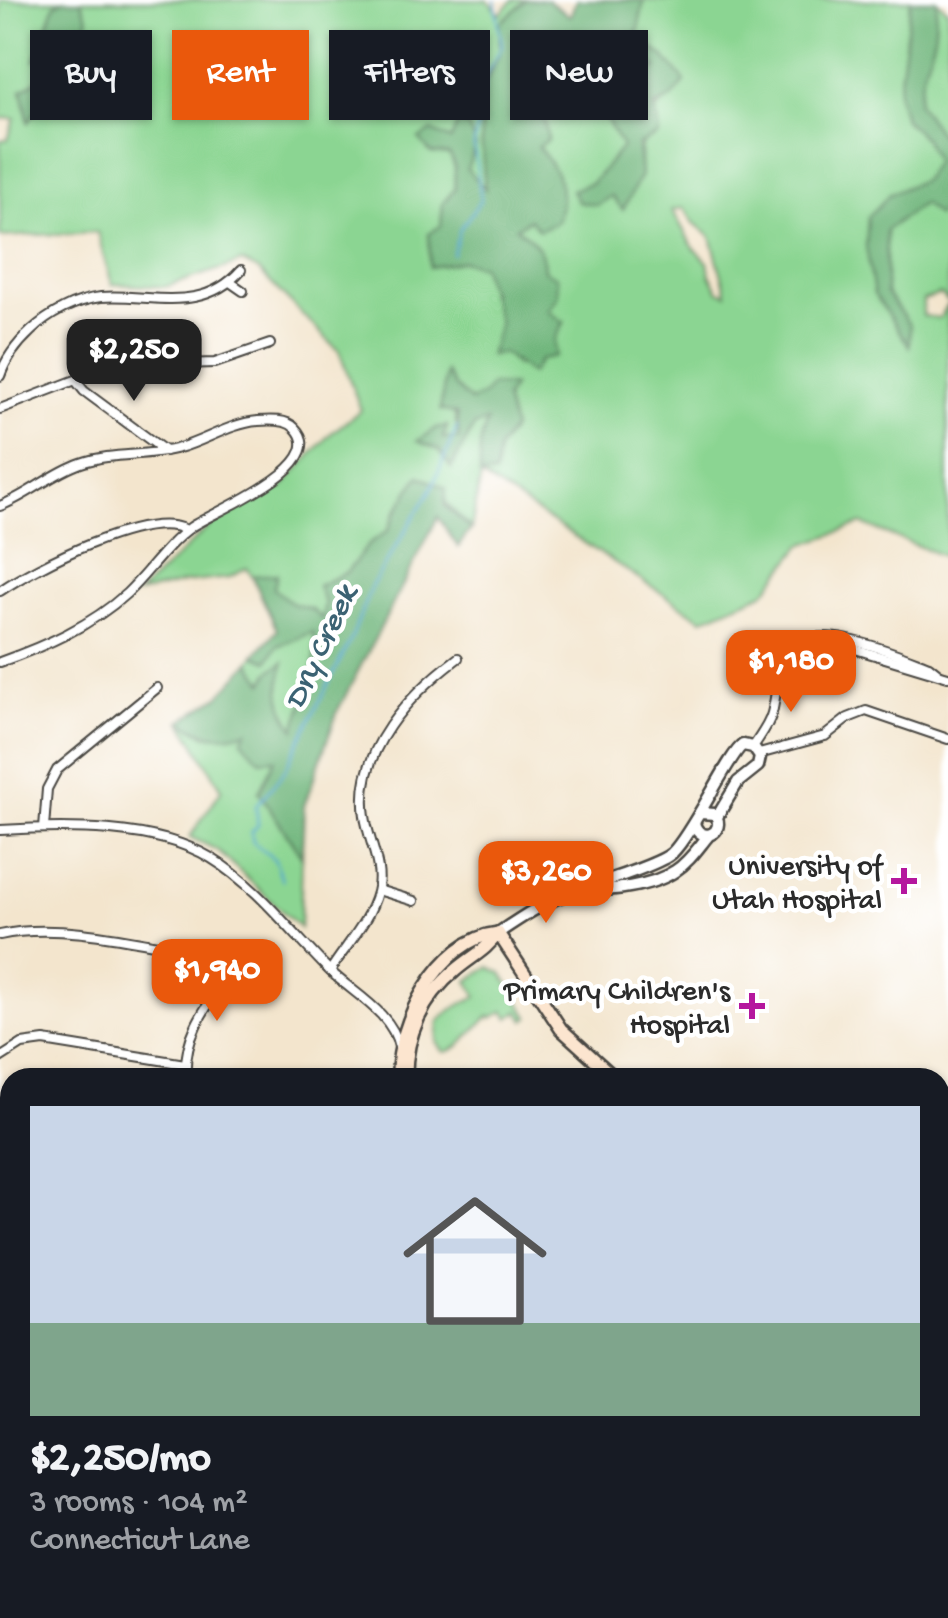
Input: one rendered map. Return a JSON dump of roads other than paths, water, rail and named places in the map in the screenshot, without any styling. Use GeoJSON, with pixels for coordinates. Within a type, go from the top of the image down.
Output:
{"type":"FeatureCollection","features":[{"type":"Feature","properties":{"kind":"main road"},"geometry":{"type":"LineString","coordinates":[[398,1068],[399,1047],[409,1015],[428,984],[454,954],[481,934],[498,932]]}},
{"type":"Feature","properties":{"kind":"main road"},"geometry":{"type":"LineString","coordinates":[[407,1068],[409,1043],[426,1005],[445,980],[489,947],[498,932]]}},
{"type":"Feature","properties":{"kind":"main road"},"geometry":{"type":"LineString","coordinates":[[498,932],[562,1029],[604,1068]]}},
{"type":"Feature","properties":{"kind":"street"},"geometry":{"type":"LineString","coordinates":[[0,376],[8,357],[34,328],[77,303],[108,297],[187,298],[212,292],[242,270]]}},
{"type":"Feature","properties":{"kind":"street"},"geometry":{"type":"LineString","coordinates":[[230,282],[243,291]]}},
{"type":"Feature","properties":{"kind":"street"},"geometry":{"type":"LineString","coordinates":[[0,409],[116,364],[215,363],[270,344]]}},
{"type":"Feature","properties":{"kind":"street"},"geometry":{"type":"LineString","coordinates":[[76,381],[164,451]]}},
{"type":"Feature","properties":{"kind":"street"},"geometry":{"type":"LineString","coordinates":[[0,506],[78,464],[164,451],[255,421],[285,422],[300,435],[299,453],[270,484],[186,530],[121,598],[42,647],[0,662]]}},
{"type":"Feature","properties":{"kind":"street"},"geometry":{"type":"LineString","coordinates":[[0,591],[46,564],[115,536],[166,525],[186,530]]}},
{"type":"Feature","properties":{"kind":"street"},"geometry":{"type":"LineString","coordinates":[[498,932],[548,902],[666,858],[705,822],[746,773],[758,766],[756,750],[771,716],[790,649],[808,640],[848,639],[929,666],[944,675]]}},
{"type":"Feature","properties":{"kind":"street"},"geometry":{"type":"LineString","coordinates":[[330,972],[378,890],[376,861],[364,817],[364,790],[371,764],[413,694],[458,658]]}},
{"type":"Feature","properties":{"kind":"street"},"geometry":{"type":"LineString","coordinates":[[44,828],[47,789],[56,770],[157,688]]}},
{"type":"Feature","properties":{"kind":"street"},"geometry":{"type":"LineString","coordinates":[[582,889],[607,889],[667,876],[684,864],[737,748],[756,750],[826,736],[853,715],[866,711],[948,739]]}},
{"type":"Feature","properties":{"kind":"street"},"geometry":{"type":"LineString","coordinates":[[732,760],[737,771],[746,773]]}},
{"type":"Feature","properties":{"kind":"street"},"geometry":{"type":"LineString","coordinates":[[0,830],[44,828],[134,834],[166,839],[210,857],[253,890],[330,972],[386,1018],[399,1047]]}},
{"type":"Feature","properties":{"kind":"street"},"geometry":{"type":"LineString","coordinates":[[378,890],[414,901]]}},
{"type":"Feature","properties":{"kind":"street"},"geometry":{"type":"LineString","coordinates":[[0,935],[62,931],[213,955],[226,962],[227,977],[198,1019],[189,1041],[186,1068]]}},
{"type":"Feature","properties":{"kind":"street"},"geometry":{"type":"LineString","coordinates":[[227,977],[257,996]]}},
{"type":"Feature","properties":{"kind":"street"},"geometry":{"type":"LineString","coordinates":[[386,1018],[409,1015]]}},
{"type":"Feature","properties":{"kind":"street"},"geometry":{"type":"LineString","coordinates":[[0,1058],[22,1044],[44,1042],[186,1064]]}},
{"type":"Feature","properties":{"kind":"waterway","name":"Dry Creek"},"geometry":{"type":"LineString","coordinates":[[453,254],[460,229],[481,200],[474,145],[485,76],[502,46],[495,0]]}},
{"type":"Feature","properties":{"kind":"waterway","name":"Dry Creek"},"geometry":{"type":"LineString","coordinates":[[282,880],[275,860],[253,842],[251,833],[258,825],[256,806],[284,772],[352,637],[371,587],[431,490],[457,427]]}},
{"type":"Feature","properties":{"kind":"place","name":"University of Utah Hospital"},"geometry":{"type":"Point","coordinates":[904,881]}},
{"type":"Feature","properties":{"kind":"place","name":"Primary Children's Hospital"},"geometry":{"type":"Point","coordinates":[752,1006]}}]}
